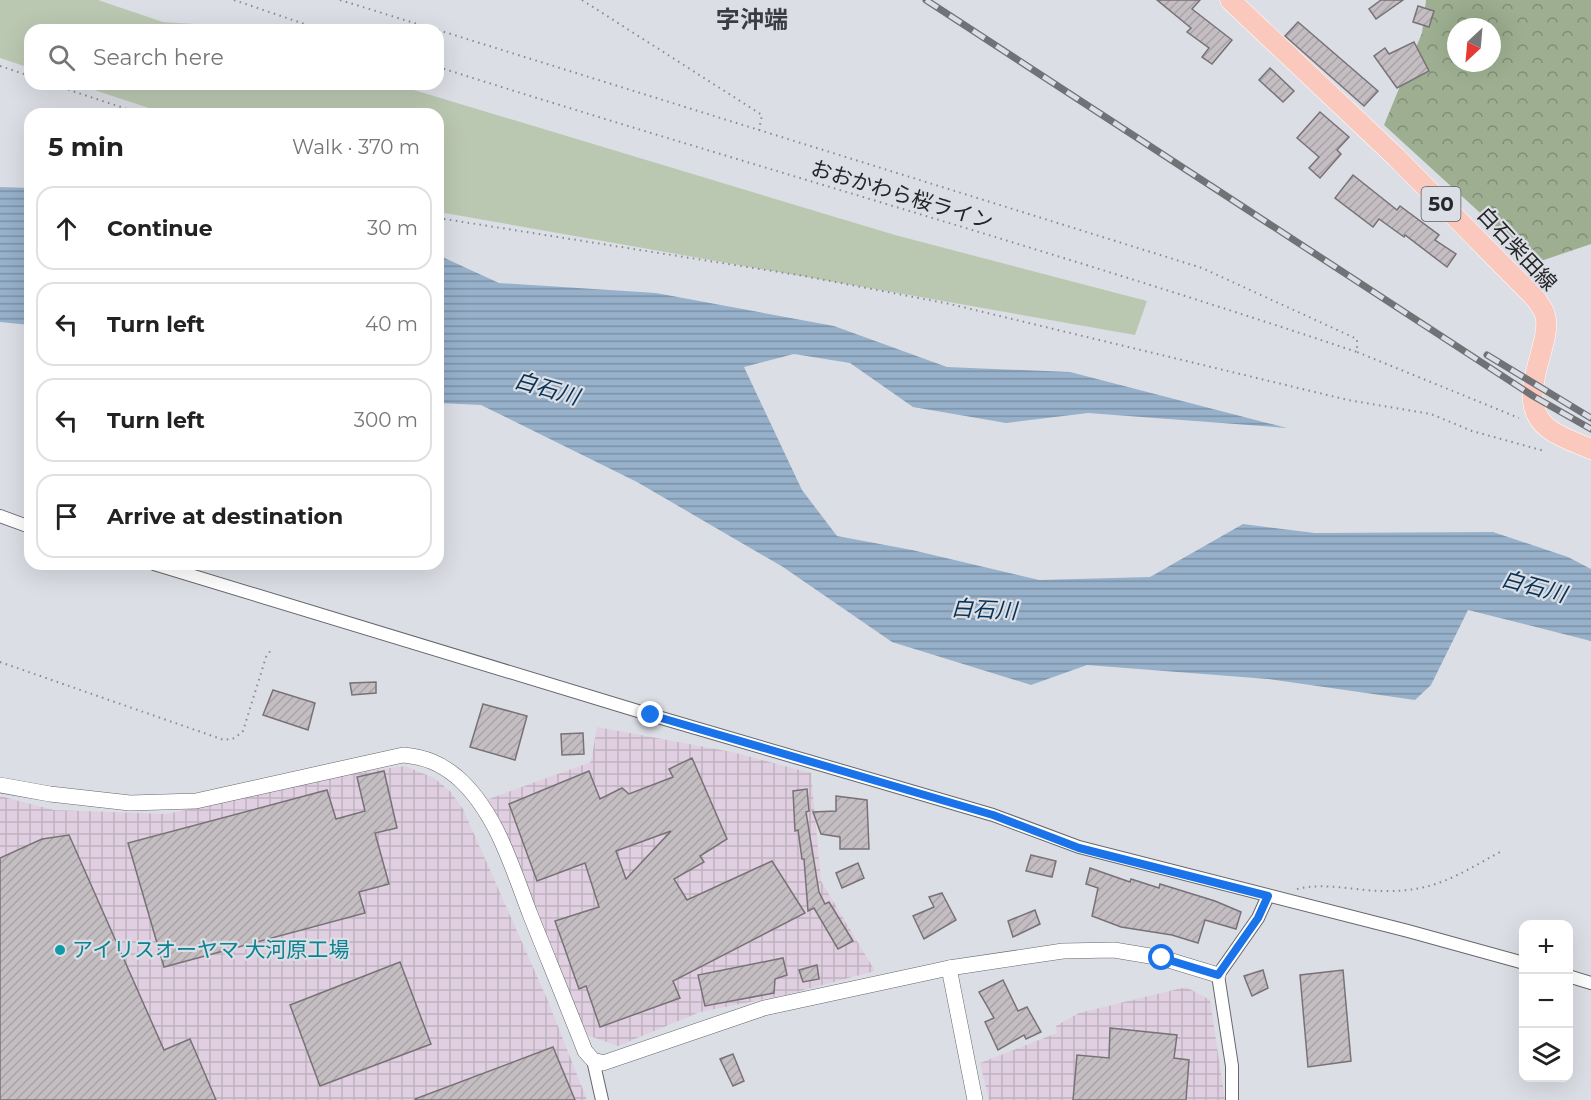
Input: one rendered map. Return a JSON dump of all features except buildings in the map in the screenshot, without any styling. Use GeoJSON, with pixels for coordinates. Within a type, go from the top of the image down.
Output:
{"type":"FeatureCollection","features":[{"type":"Feature","properties":{"kind":"main road","name":"白石柴田線"},"geometry":{"type":"LineString","coordinates":[[1230,0],[1396,157],[1536,299],[1545,316],[1546,331],[1533,384],[1533,396],[1537,414],[1559,434]]}},
{"type":"Feature","properties":{"kind":"main road"},"geometry":{"type":"LineString","coordinates":[[1559,434],[1591,449]]}},
{"type":"Feature","properties":{"kind":"street"},"geometry":{"type":"LineString","coordinates":[[0,516],[24,525]]}},
{"type":"Feature","properties":{"kind":"street"},"geometry":{"type":"LineString","coordinates":[[174,570],[651,715],[993,815],[1079,848],[1408,931],[1519,962]]}},
{"type":"Feature","properties":{"kind":"street"},"geometry":{"type":"LineString","coordinates":[[0,785],[50,794],[130,803],[196,801],[403,755],[423,757],[438,763],[458,778],[475,797],[498,834],[585,1051],[593,1060],[603,1064],[764,1008],[949,969],[1064,951],[1114,950],[1162,958],[1218,975]]}},
{"type":"Feature","properties":{"kind":"street"},"geometry":{"type":"LineString","coordinates":[[1232,1100],[1232,1066],[1218,975],[1258,918],[1268,896]]}},
{"type":"Feature","properties":{"kind":"street"},"geometry":{"type":"LineString","coordinates":[[949,969],[975,1100]]}},
{"type":"Feature","properties":{"kind":"street"},"geometry":{"type":"LineString","coordinates":[[1573,977],[1591,983]]}},
{"type":"Feature","properties":{"kind":"street"},"geometry":{"type":"LineString","coordinates":[[593,1060],[602,1100]]}},
{"type":"Feature","properties":{"kind":"path"},"geometry":{"type":"LineString","coordinates":[[234,0],[304,24]]}},
{"type":"Feature","properties":{"kind":"path"},"geometry":{"type":"LineString","coordinates":[[340,0],[418,24]]}},
{"type":"Feature","properties":{"kind":"path"},"geometry":{"type":"LineString","coordinates":[[582,0],[762,115],[759,130]]}},
{"type":"Feature","properties":{"kind":"path"},"geometry":{"type":"LineString","coordinates":[[444,32],[1202,268],[1357,339],[1357,352]]}},
{"type":"Feature","properties":{"kind":"path"},"geometry":{"type":"LineString","coordinates":[[0,66],[24,74]]}},
{"type":"Feature","properties":{"kind":"path","name":"おおかわら桜ライン"},"geometry":{"type":"LineString","coordinates":[[444,69],[693,148],[1194,297],[1357,352],[1559,434]]}},
{"type":"Feature","properties":{"kind":"path"},"geometry":{"type":"LineString","coordinates":[[69,90],[124,108]]}},
{"type":"Feature","properties":{"kind":"path"},"geometry":{"type":"LineString","coordinates":[[444,219],[804,276],[950,304],[1348,400],[1431,414],[1473,431],[1541,450],[1559,434]]}},
{"type":"Feature","properties":{"kind":"path"},"geometry":{"type":"LineString","coordinates":[[0,662],[224,740],[235,738],[243,731],[266,657],[271,650]]}},
{"type":"Feature","properties":{"kind":"path"},"geometry":{"type":"LineString","coordinates":[[1296,889],[1318,886],[1384,891],[1418,889],[1449,881],[1500,852]]}},
{"type":"Feature","properties":{"kind":"shaded area"},"geometry":{"type":"Polygon","coordinates":[[[597,727],[732,752],[811,773],[821,881],[875,971],[785,995],[700,1012],[618,1046],[587,1035],[486,800],[591,762],[597,727]]]}},
{"type":"Feature","properties":{"kind":"shaded area","name":"アイリスオーヤマ 大河原工場"},"geometry":{"type":"Polygon","coordinates":[[[405,766],[434,778],[450,791],[463,809],[548,1001],[587,1100],[0,1100],[0,796],[54,810],[167,814],[355,773],[405,766]]]}},
{"type":"Feature","properties":{"kind":"shaded area"},"geometry":{"type":"Polygon","coordinates":[[[1186,987],[1210,1000],[1225,1100],[989,1100],[980,1063],[1057,1033],[1056,1026],[1079,1013],[1186,987]]]}},
{"type":"Feature","properties":{"kind":"green space"},"geometry":{"type":"Polygon","coordinates":[[[0,0],[98,0],[163,22],[194,24],[24,24],[24,66],[0,58],[0,0]]]}},
{"type":"Feature","properties":{"kind":"green space"},"geometry":{"type":"Polygon","coordinates":[[[1426,0],[1591,0],[1591,244],[1535,263],[1384,125],[1422,33],[1426,0]]]}},
{"type":"Feature","properties":{"kind":"green space"},"geometry":{"type":"Polygon","coordinates":[[[94,90],[414,90],[895,235],[1147,301],[1135,335],[444,213],[444,108],[149,108],[94,90]]]}},
{"type":"Feature","properties":{"kind":"water"},"geometry":{"type":"Polygon","coordinates":[[[0,187],[24,188],[24,324],[0,322],[0,187]]]}},
{"type":"Feature","properties":{"kind":"water","name":"白石川"},"geometry":{"type":"Polygon","coordinates":[[[444,258],[499,283],[656,293],[834,326],[947,367],[1070,372],[1287,428],[1088,413],[1006,423],[913,407],[850,363],[794,354],[744,367],[802,490],[837,536],[912,550],[1039,580],[1150,577],[1243,524],[1315,533],[1493,532],[1568,557],[1591,569],[1591,641],[1468,610],[1431,685],[1415,700],[1268,679],[1087,665],[1031,685],[892,642],[783,567],[637,482],[481,405],[444,403],[444,258]]]}},
{"type":"Feature","properties":{"kind":"railway"},"geometry":{"type":"LineString","coordinates":[[926,0],[1533,396],[1591,429]]}},
{"type":"Feature","properties":{"kind":"railway"},"geometry":{"type":"LineString","coordinates":[[1487,355],[1591,418]]}},
{"type":"Feature","properties":{"kind":"place","name":"アイリスオーヤマ 大河原工場"},"geometry":{"type":"Point","coordinates":[60,950]}},
{"type":"Feature","properties":{"kind":"district","name":"字沖端"},"geometry":{"type":"Point","coordinates":[752,20]}},
{"type":"Feature","properties":{"kind":"route"},"geometry":{"type":"LineString","coordinates":[[651,715],[993,815],[1079,848],[1268,896],[1258,918],[1218,975],[1162,958]]}}]}
